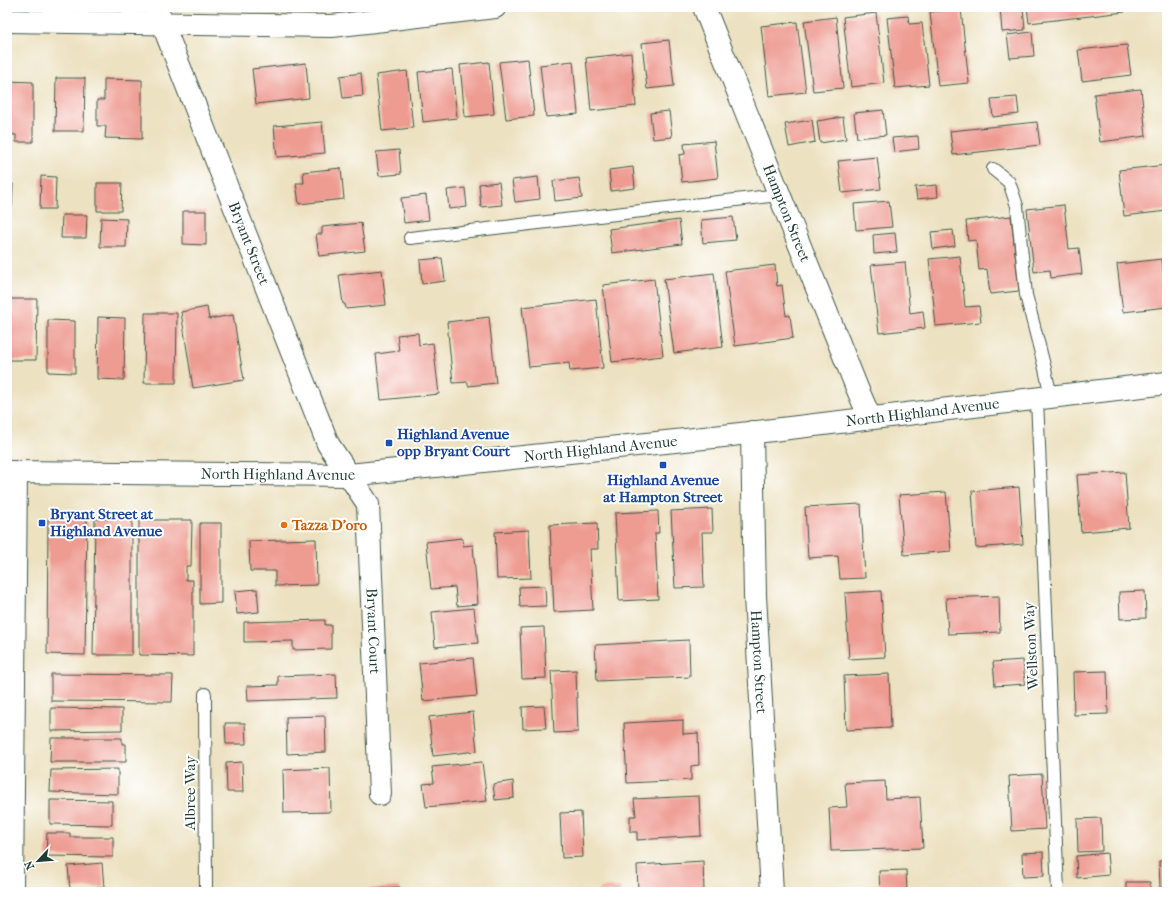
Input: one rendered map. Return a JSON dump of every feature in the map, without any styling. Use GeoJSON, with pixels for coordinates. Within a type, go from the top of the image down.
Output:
{"type":"FeatureCollection","features":[{"type":"Feature","properties":{"kind":"street"},"geometry":{"type":"LineString","coordinates":[[7,21],[159,15],[332,26],[495,7]]}},
{"type":"Feature","properties":{"kind":"street","name":"Hampton Street"},"geometry":{"type":"LineString","coordinates":[[704,7],[870,418]]}},
{"type":"Feature","properties":{"kind":"street","name":"Bryant Street"},"geometry":{"type":"LineString","coordinates":[[159,15],[328,444],[348,475]]}},
{"type":"Feature","properties":{"kind":"street","name":"North Highland Avenue"},"geometry":{"type":"LineString","coordinates":[[12,472],[348,475],[752,432],[1167,383]]}},
{"type":"Feature","properties":{"kind":"street","name":"Hampton Street"},"geometry":{"type":"LineString","coordinates":[[752,432],[755,596],[772,892]]}},
{"type":"Feature","properties":{"kind":"street"},"geometry":{"type":"LineString","coordinates":[[12,472],[10,736],[12,892]]}},
{"type":"Feature","properties":{"kind":"street","name":"Bryant Court"},"geometry":{"type":"LineString","coordinates":[[348,475],[368,504],[380,794]]}},
{"type":"Feature","properties":{"kind":"lane","name":"Wellston Way"},"geometry":{"type":"LineString","coordinates":[[993,169],[1009,182],[1017,206],[1026,295],[1045,369],[1044,398],[1058,892]]}},
{"type":"Feature","properties":{"kind":"lane"},"geometry":{"type":"LineString","coordinates":[[410,238],[779,195]]}},
{"type":"Feature","properties":{"kind":"lane","name":"Albree Way"},"geometry":{"type":"LineString","coordinates":[[205,694],[206,892]]}},
{"type":"Feature","properties":{"kind":"building"},"geometry":{"type":"Polygon","coordinates":[[[1023,7],[1025,30],[1002,32],[1000,8],[1023,7]]]}},
{"type":"Feature","properties":{"kind":"building"},"geometry":{"type":"Polygon","coordinates":[[[1027,7],[1124,7],[1125,12],[1029,23],[1027,7]]]}},
{"type":"Feature","properties":{"kind":"building"},"geometry":{"type":"Polygon","coordinates":[[[961,9],[969,83],[938,86],[930,12],[961,9]]]}},
{"type":"Feature","properties":{"kind":"building"},"geometry":{"type":"Polygon","coordinates":[[[876,13],[884,83],[851,87],[843,17],[876,13]]]}},
{"type":"Feature","properties":{"kind":"building"},"geometry":{"type":"Polygon","coordinates":[[[908,16],[909,24],[922,23],[929,85],[895,88],[887,18],[908,16]]]}},
{"type":"Feature","properties":{"kind":"building"},"geometry":{"type":"Polygon","coordinates":[[[836,17],[843,88],[813,91],[804,21],[836,17]]]}},
{"type":"Feature","properties":{"kind":"building"},"geometry":{"type":"Polygon","coordinates":[[[797,22],[806,92],[769,96],[761,26],[797,22]]]}},
{"type":"Feature","properties":{"kind":"building"},"geometry":{"type":"Polygon","coordinates":[[[1032,32],[1034,56],[1010,58],[1007,35],[1032,32]]]}},
{"type":"Feature","properties":{"kind":"building"},"geometry":{"type":"Polygon","coordinates":[[[669,40],[674,86],[647,89],[642,43],[669,40]]]}},
{"type":"Feature","properties":{"kind":"building"},"geometry":{"type":"Polygon","coordinates":[[[1127,45],[1131,75],[1082,81],[1078,50],[1127,45]]]}},
{"type":"Feature","properties":{"kind":"building"},"geometry":{"type":"Polygon","coordinates":[[[631,53],[636,106],[591,111],[586,58],[631,53]]]}},
{"type":"Feature","properties":{"kind":"building"},"geometry":{"type":"Polygon","coordinates":[[[528,59],[534,116],[506,119],[499,62],[528,59]]]}},
{"type":"Feature","properties":{"kind":"building"},"geometry":{"type":"Polygon","coordinates":[[[573,61],[578,114],[546,117],[540,65],[573,61]]]}},
{"type":"Feature","properties":{"kind":"building"},"geometry":{"type":"Polygon","coordinates":[[[489,62],[494,114],[465,117],[460,65],[489,62]]]}},
{"type":"Feature","properties":{"kind":"building"},"geometry":{"type":"Polygon","coordinates":[[[306,63],[309,98],[256,104],[252,69],[306,63]]]}},
{"type":"Feature","properties":{"kind":"building"},"geometry":{"type":"Polygon","coordinates":[[[452,69],[457,118],[423,122],[418,72],[452,69]]]}},
{"type":"Feature","properties":{"kind":"building"},"geometry":{"type":"Polygon","coordinates":[[[407,71],[413,128],[382,131],[376,75],[407,71]]]}},
{"type":"Feature","properties":{"kind":"building"},"geometry":{"type":"Polygon","coordinates":[[[361,73],[363,96],[343,98],[340,76],[361,73]]]}},
{"type":"Feature","properties":{"kind":"building"},"geometry":{"type":"Polygon","coordinates":[[[56,78],[85,78],[84,131],[55,131],[56,78]]]}},
{"type":"Feature","properties":{"kind":"building"},"geometry":{"type":"Polygon","coordinates":[[[104,79],[142,80],[142,139],[105,138],[106,126],[97,126],[97,100],[104,100],[104,79]]]}},
{"type":"Feature","properties":{"kind":"building"},"geometry":{"type":"Polygon","coordinates":[[[7,81],[33,82],[33,142],[16,142],[16,135],[7,134],[7,81]]]}},
{"type":"Feature","properties":{"kind":"building"},"geometry":{"type":"Polygon","coordinates":[[[1141,89],[1146,136],[1100,142],[1094,94],[1141,89]]]}},
{"type":"Feature","properties":{"kind":"building"},"geometry":{"type":"Polygon","coordinates":[[[1017,97],[1019,114],[993,117],[991,99],[1017,97]]]}},
{"type":"Feature","properties":{"kind":"building"},"geometry":{"type":"Polygon","coordinates":[[[883,110],[886,135],[857,138],[854,113],[883,110]]]}},
{"type":"Feature","properties":{"kind":"building"},"geometry":{"type":"Polygon","coordinates":[[[669,111],[672,137],[653,139],[650,113],[669,111]]]}},
{"type":"Feature","properties":{"kind":"building"},"geometry":{"type":"Polygon","coordinates":[[[843,117],[846,139],[820,143],[817,121],[843,117]]]}},
{"type":"Feature","properties":{"kind":"building"},"geometry":{"type":"Polygon","coordinates":[[[812,120],[815,142],[789,147],[785,124],[812,120]]]}},
{"type":"Feature","properties":{"kind":"building"},"geometry":{"type":"Polygon","coordinates":[[[322,122],[325,153],[277,157],[274,126],[322,122]]]}},
{"type":"Feature","properties":{"kind":"building"},"geometry":{"type":"Polygon","coordinates":[[[1037,122],[1040,145],[953,155],[950,131],[1037,122]]]}},
{"type":"Feature","properties":{"kind":"building"},"geometry":{"type":"Polygon","coordinates":[[[918,136],[919,149],[894,152],[892,138],[918,136]]]}},
{"type":"Feature","properties":{"kind":"building"},"geometry":{"type":"Polygon","coordinates":[[[714,141],[718,178],[682,182],[679,155],[685,154],[684,144],[714,141]]]}},
{"type":"Feature","properties":{"kind":"building"},"geometry":{"type":"Polygon","coordinates":[[[399,150],[401,174],[379,176],[376,152],[399,150]]]}},
{"type":"Feature","properties":{"kind":"building"},"geometry":{"type":"Polygon","coordinates":[[[877,157],[881,189],[842,193],[838,161],[877,157]]]}},
{"type":"Feature","properties":{"kind":"building"},"geometry":{"type":"Polygon","coordinates":[[[1167,165],[1167,211],[1124,216],[1119,170],[1167,165]]]}},
{"type":"Feature","properties":{"kind":"building"},"geometry":{"type":"Polygon","coordinates":[[[633,167],[635,188],[611,191],[609,170],[633,167]]]}},
{"type":"Feature","properties":{"kind":"building"},"geometry":{"type":"Polygon","coordinates":[[[341,168],[344,199],[299,204],[296,183],[304,183],[303,172],[341,168]]]}},
{"type":"Feature","properties":{"kind":"building"},"geometry":{"type":"Polygon","coordinates":[[[41,176],[56,177],[55,209],[40,209],[41,176]]]}},
{"type":"Feature","properties":{"kind":"building"},"geometry":{"type":"Polygon","coordinates":[[[538,177],[540,199],[515,202],[512,180],[538,177]]]}},
{"type":"Feature","properties":{"kind":"building"},"geometry":{"type":"Polygon","coordinates":[[[579,178],[582,198],[555,201],[553,181],[579,178]]]}},
{"type":"Feature","properties":{"kind":"building"},"geometry":{"type":"Polygon","coordinates":[[[499,182],[502,205],[481,207],[479,184],[499,182]]]}},
{"type":"Feature","properties":{"kind":"building"},"geometry":{"type":"Polygon","coordinates":[[[97,183],[122,183],[121,211],[97,211],[97,183]]]}},
{"type":"Feature","properties":{"kind":"building"},"geometry":{"type":"Polygon","coordinates":[[[7,184],[13,184],[12,207],[7,207],[7,184]]]}},
{"type":"Feature","properties":{"kind":"building"},"geometry":{"type":"Polygon","coordinates":[[[937,185],[938,197],[917,199],[915,187],[937,185]]]}},
{"type":"Feature","properties":{"kind":"building"},"geometry":{"type":"Polygon","coordinates":[[[465,188],[467,207],[449,209],[447,190],[465,188]]]}},
{"type":"Feature","properties":{"kind":"building"},"geometry":{"type":"Polygon","coordinates":[[[426,195],[429,220],[404,223],[401,198],[426,195]]]}},
{"type":"Feature","properties":{"kind":"building"},"geometry":{"type":"Polygon","coordinates":[[[889,201],[892,227],[856,230],[854,204],[889,201]]]}},
{"type":"Feature","properties":{"kind":"building"},"geometry":{"type":"Polygon","coordinates":[[[1064,205],[1069,249],[1079,248],[1082,274],[1051,278],[1050,270],[1034,272],[1027,209],[1064,205]]]}},
{"type":"Feature","properties":{"kind":"building"},"geometry":{"type":"Polygon","coordinates":[[[183,211],[206,211],[206,245],[183,244],[183,211]]]}},
{"type":"Feature","properties":{"kind":"building"},"geometry":{"type":"Polygon","coordinates":[[[62,215],[87,215],[86,238],[61,238],[62,215]]]}},
{"type":"Feature","properties":{"kind":"building"},"geometry":{"type":"Polygon","coordinates":[[[1011,216],[1019,291],[990,294],[987,269],[979,270],[976,240],[968,241],[966,221],[1011,216]]]}},
{"type":"Feature","properties":{"kind":"building"},"geometry":{"type":"Polygon","coordinates":[[[733,217],[736,240],[703,243],[701,220],[733,217]]]}},
{"type":"Feature","properties":{"kind":"building"},"geometry":{"type":"Polygon","coordinates":[[[101,218],[127,219],[126,247],[100,247],[101,218]]]}},
{"type":"Feature","properties":{"kind":"building"},"geometry":{"type":"Polygon","coordinates":[[[679,220],[682,244],[612,253],[609,229],[679,220]]]}},
{"type":"Feature","properties":{"kind":"building"},"geometry":{"type":"Polygon","coordinates":[[[361,223],[365,251],[319,256],[316,234],[322,234],[322,227],[361,223]]]}},
{"type":"Feature","properties":{"kind":"building"},"geometry":{"type":"Polygon","coordinates":[[[953,230],[955,246],[933,249],[931,232],[953,230]]]}},
{"type":"Feature","properties":{"kind":"building"},"geometry":{"type":"Polygon","coordinates":[[[895,233],[897,252],[874,254],[873,235],[895,233]]]}},
{"type":"Feature","properties":{"kind":"building"},"geometry":{"type":"Polygon","coordinates":[[[960,256],[965,307],[979,306],[981,322],[936,326],[929,259],[960,256]]]}},
{"type":"Feature","properties":{"kind":"building"},"geometry":{"type":"Polygon","coordinates":[[[442,258],[445,281],[422,284],[420,260],[442,258]]]}},
{"type":"Feature","properties":{"kind":"building"},"geometry":{"type":"Polygon","coordinates":[[[1162,259],[1167,307],[1123,312],[1117,264],[1162,259]]]}},
{"type":"Feature","properties":{"kind":"building"},"geometry":{"type":"Polygon","coordinates":[[[905,262],[910,313],[923,311],[925,328],[879,333],[871,265],[905,262]]]}},
{"type":"Feature","properties":{"kind":"building"},"geometry":{"type":"Polygon","coordinates":[[[775,265],[777,286],[782,285],[786,316],[790,315],[793,338],[735,346],[725,271],[775,265]]]}},
{"type":"Feature","properties":{"kind":"building"},"geometry":{"type":"Polygon","coordinates":[[[382,270],[386,305],[346,309],[345,304],[343,304],[339,275],[382,270]]]}},
{"type":"Feature","properties":{"kind":"building"},"geometry":{"type":"Polygon","coordinates":[[[714,273],[723,347],[674,353],[664,279],[714,273]]]}},
{"type":"Feature","properties":{"kind":"building"},"geometry":{"type":"Polygon","coordinates":[[[654,279],[663,356],[612,362],[603,285],[654,279]]]}},
{"type":"Feature","properties":{"kind":"building"},"geometry":{"type":"Polygon","coordinates":[[[7,299],[37,299],[36,360],[7,360],[7,299]]]}},
{"type":"Feature","properties":{"kind":"building"},"geometry":{"type":"Polygon","coordinates":[[[596,299],[603,368],[570,371],[569,363],[529,367],[522,307],[596,299]]]}},
{"type":"Feature","properties":{"kind":"building"},"geometry":{"type":"Polygon","coordinates":[[[207,307],[209,319],[233,315],[244,380],[193,388],[181,312],[207,307]]]}},
{"type":"Feature","properties":{"kind":"building"},"geometry":{"type":"Polygon","coordinates":[[[145,313],[177,313],[176,383],[144,383],[145,313]]]}},
{"type":"Feature","properties":{"kind":"building"},"geometry":{"type":"Polygon","coordinates":[[[98,317],[125,318],[124,380],[97,379],[98,317]]]}},
{"type":"Feature","properties":{"kind":"building"},"geometry":{"type":"Polygon","coordinates":[[[489,317],[496,383],[468,386],[468,382],[453,383],[447,322],[489,317]]]}},
{"type":"Feature","properties":{"kind":"building"},"geometry":{"type":"Polygon","coordinates":[[[48,320],[75,321],[75,373],[48,372],[48,320]]]}},
{"type":"Feature","properties":{"kind":"building"},"geometry":{"type":"Polygon","coordinates":[[[418,333],[419,345],[433,343],[439,394],[381,400],[376,354],[399,351],[397,335],[418,333]]]}},
{"type":"Feature","properties":{"kind":"building"},"geometry":{"type":"Polygon","coordinates":[[[1125,472],[1129,528],[1081,532],[1077,475],[1125,472]]]}},
{"type":"Feature","properties":{"kind":"building"},"geometry":{"type":"Polygon","coordinates":[[[1019,487],[1023,544],[976,548],[972,491],[1019,487]]]}},
{"type":"Feature","properties":{"kind":"building"},"geometry":{"type":"Polygon","coordinates":[[[946,492],[951,551],[904,555],[899,495],[946,492]]]}},
{"type":"Feature","properties":{"kind":"building"},"geometry":{"type":"Polygon","coordinates":[[[861,504],[865,578],[840,579],[838,556],[808,558],[805,507],[861,504]]]}},
{"type":"Feature","properties":{"kind":"building"},"geometry":{"type":"Polygon","coordinates":[[[712,509],[713,532],[702,532],[704,587],[675,588],[671,511],[712,509]]]}},
{"type":"Feature","properties":{"kind":"building"},"geometry":{"type":"Polygon","coordinates":[[[658,511],[659,533],[655,533],[658,599],[619,601],[615,513],[658,511]]]}},
{"type":"Feature","properties":{"kind":"building"},"geometry":{"type":"Polygon","coordinates":[[[48,519],[87,519],[85,655],[47,654],[48,519]]]}},
{"type":"Feature","properties":{"kind":"building"},"geometry":{"type":"Polygon","coordinates":[[[95,519],[132,519],[132,655],[93,655],[95,519]]]}},
{"type":"Feature","properties":{"kind":"building"},"geometry":{"type":"Polygon","coordinates":[[[139,520],[192,520],[191,566],[186,566],[186,580],[193,580],[193,656],[139,655],[139,520]]]}},
{"type":"Feature","properties":{"kind":"building"},"geometry":{"type":"Polygon","coordinates":[[[200,523],[221,523],[221,603],[200,604],[200,523]]]}},
{"type":"Feature","properties":{"kind":"building"},"geometry":{"type":"Polygon","coordinates":[[[597,523],[598,549],[590,549],[593,610],[554,612],[550,525],[597,523]]]}},
{"type":"Feature","properties":{"kind":"building"},"geometry":{"type":"Polygon","coordinates":[[[529,530],[531,578],[497,579],[495,532],[529,530]]]}},
{"type":"Feature","properties":{"kind":"building"},"geometry":{"type":"Polygon","coordinates":[[[462,538],[463,546],[473,545],[478,604],[457,606],[455,587],[431,589],[426,542],[462,538]]]}},
{"type":"Feature","properties":{"kind":"building"},"geometry":{"type":"Polygon","coordinates":[[[316,539],[317,585],[275,586],[275,571],[250,571],[249,541],[316,539]]]}},
{"type":"Feature","properties":{"kind":"building"},"geometry":{"type":"Polygon","coordinates":[[[545,586],[546,606],[520,607],[519,587],[545,586]]]}},
{"type":"Feature","properties":{"kind":"building"},"geometry":{"type":"Polygon","coordinates":[[[257,589],[259,612],[237,614],[235,591],[257,589]]]}},
{"type":"Feature","properties":{"kind":"building"},"geometry":{"type":"Polygon","coordinates":[[[881,591],[885,657],[849,659],[845,593],[881,591]]]}},
{"type":"Feature","properties":{"kind":"building"},"geometry":{"type":"Polygon","coordinates":[[[1145,591],[1146,618],[1120,619],[1119,592],[1145,591]]]}},
{"type":"Feature","properties":{"kind":"building"},"geometry":{"type":"Polygon","coordinates":[[[999,596],[1000,632],[948,634],[946,598],[999,596]]]}},
{"type":"Feature","properties":{"kind":"building"},"geometry":{"type":"Polygon","coordinates":[[[474,608],[478,643],[435,647],[432,612],[474,608]]]}},
{"type":"Feature","properties":{"kind":"building"},"geometry":{"type":"Polygon","coordinates":[[[325,620],[325,625],[331,625],[331,649],[293,650],[293,641],[244,642],[244,622],[325,620]]]}},
{"type":"Feature","properties":{"kind":"building"},"geometry":{"type":"Polygon","coordinates":[[[544,627],[546,678],[522,679],[520,628],[544,627]]]}},
{"type":"Feature","properties":{"kind":"building"},"geometry":{"type":"Polygon","coordinates":[[[689,640],[690,677],[597,681],[595,645],[689,640]]]}},
{"type":"Feature","properties":{"kind":"building"},"geometry":{"type":"Polygon","coordinates":[[[473,658],[477,696],[423,701],[419,663],[473,658]]]}},
{"type":"Feature","properties":{"kind":"building"},"geometry":{"type":"Polygon","coordinates":[[[1023,660],[1025,684],[995,686],[993,662],[1023,660]]]}},
{"type":"Feature","properties":{"kind":"building"},"geometry":{"type":"Polygon","coordinates":[[[576,670],[578,732],[554,733],[551,671],[576,670]]]}},
{"type":"Feature","properties":{"kind":"building"},"geometry":{"type":"Polygon","coordinates":[[[1107,671],[1108,714],[1074,715],[1073,672],[1107,671]]]}},
{"type":"Feature","properties":{"kind":"building"},"geometry":{"type":"Polygon","coordinates":[[[51,674],[173,675],[172,702],[51,701],[51,674]]]}},
{"type":"Feature","properties":{"kind":"building"},"geometry":{"type":"Polygon","coordinates":[[[336,674],[337,698],[248,701],[247,686],[278,685],[278,676],[336,674]]]}},
{"type":"Feature","properties":{"kind":"building"},"geometry":{"type":"Polygon","coordinates":[[[889,674],[891,728],[846,730],[844,676],[889,674]]]}},
{"type":"Feature","properties":{"kind":"building"},"geometry":{"type":"Polygon","coordinates":[[[544,706],[546,728],[523,729],[522,707],[544,706]]]}},
{"type":"Feature","properties":{"kind":"building"},"geometry":{"type":"Polygon","coordinates":[[[51,708],[122,709],[122,730],[51,731],[51,708]]]}},
{"type":"Feature","properties":{"kind":"building"},"geometry":{"type":"Polygon","coordinates":[[[473,712],[477,751],[433,756],[429,717],[473,712]]]}},
{"type":"Feature","properties":{"kind":"building"},"geometry":{"type":"Polygon","coordinates":[[[325,716],[326,752],[287,754],[286,717],[325,716]]]}},
{"type":"Feature","properties":{"kind":"building"},"geometry":{"type":"Polygon","coordinates":[[[683,720],[683,734],[698,733],[699,765],[691,766],[691,780],[627,783],[624,723],[683,720]]]}},
{"type":"Feature","properties":{"kind":"building"},"geometry":{"type":"Polygon","coordinates":[[[225,723],[245,723],[246,744],[226,744],[225,723]]]}},
{"type":"Feature","properties":{"kind":"building"},"geometry":{"type":"Polygon","coordinates":[[[51,738],[122,738],[122,744],[126,744],[126,762],[50,762],[51,738]]]}},
{"type":"Feature","properties":{"kind":"building"},"geometry":{"type":"Polygon","coordinates":[[[242,762],[243,792],[227,792],[226,763],[242,762]]]}},
{"type":"Feature","properties":{"kind":"building"},"geometry":{"type":"Polygon","coordinates":[[[482,762],[487,801],[426,807],[423,784],[434,783],[432,767],[482,762]]]}},
{"type":"Feature","properties":{"kind":"building"},"geometry":{"type":"Polygon","coordinates":[[[330,768],[331,812],[284,813],[283,770],[330,768]]]}},
{"type":"Feature","properties":{"kind":"building"},"geometry":{"type":"Polygon","coordinates":[[[118,769],[118,794],[50,792],[51,770],[118,769]]]}},
{"type":"Feature","properties":{"kind":"building"},"geometry":{"type":"Polygon","coordinates":[[[1042,774],[1045,829],[1012,831],[1009,776],[1042,774]]]}},
{"type":"Feature","properties":{"kind":"building"},"geometry":{"type":"Polygon","coordinates":[[[513,781],[514,798],[495,800],[493,784],[513,781]]]}},
{"type":"Feature","properties":{"kind":"building"},"geometry":{"type":"Polygon","coordinates":[[[885,781],[886,799],[920,797],[923,848],[831,851],[829,808],[847,807],[845,783],[885,781]]]}},
{"type":"Feature","properties":{"kind":"building"},"geometry":{"type":"Polygon","coordinates":[[[699,796],[701,836],[637,840],[637,832],[630,832],[630,816],[636,816],[634,799],[699,796]]]}},
{"type":"Feature","properties":{"kind":"building"},"geometry":{"type":"Polygon","coordinates":[[[50,800],[112,801],[112,825],[50,824],[50,800]]]}},
{"type":"Feature","properties":{"kind":"building"},"geometry":{"type":"Polygon","coordinates":[[[581,812],[583,857],[562,858],[560,813],[581,812]]]}},
{"type":"Feature","properties":{"kind":"building"},"geometry":{"type":"Polygon","coordinates":[[[1101,818],[1102,851],[1078,852],[1077,819],[1101,818]]]}},
{"type":"Feature","properties":{"kind":"building"},"geometry":{"type":"Polygon","coordinates":[[[47,833],[70,833],[70,837],[113,837],[113,857],[46,856],[47,833]]]}},
{"type":"Feature","properties":{"kind":"building"},"geometry":{"type":"Polygon","coordinates":[[[1043,852],[1044,876],[1023,877],[1022,853],[1043,852]]]}},
{"type":"Feature","properties":{"kind":"building"},"geometry":{"type":"Polygon","coordinates":[[[1107,853],[1109,875],[1077,878],[1076,856],[1107,853]]]}},
{"type":"Feature","properties":{"kind":"building"},"geometry":{"type":"Polygon","coordinates":[[[1165,853],[1167,853],[1166,892],[1166,888],[1160,888],[1159,861],[1165,861],[1165,853]]]}},
{"type":"Feature","properties":{"kind":"building"},"geometry":{"type":"Polygon","coordinates":[[[703,861],[704,892],[638,892],[637,865],[703,861]]]}},
{"type":"Feature","properties":{"kind":"building"},"geometry":{"type":"Polygon","coordinates":[[[102,863],[104,887],[70,889],[68,866],[102,863]]]}},
{"type":"Feature","properties":{"kind":"building"},"geometry":{"type":"Polygon","coordinates":[[[906,870],[907,892],[880,892],[879,871],[906,870]]]}},
{"type":"Feature","properties":{"kind":"building"},"geometry":{"type":"Polygon","coordinates":[[[1126,882],[1150,882],[1150,892],[1126,892],[1126,882]]]}},
{"type":"Feature","properties":{"kind":"building"},"geometry":{"type":"Polygon","coordinates":[[[400,887],[400,892],[370,892],[369,889],[400,887]]]}},
{"type":"Feature","properties":{"kind":"building"},"geometry":{"type":"Polygon","coordinates":[[[620,887],[621,892],[600,892],[600,888],[620,887]]]}},
{"type":"Feature","properties":{"kind":"building"},"geometry":{"type":"Polygon","coordinates":[[[437,890],[437,892],[425,892],[425,891],[437,890]]]}},
{"type":"Feature","properties":{"kind":"place","name":"Highland Avenue opp Bryant Court"},"geometry":{"type":"Point","coordinates":[389,443]}},
{"type":"Feature","properties":{"kind":"place","name":"Highland Avenue at Hampton Street"},"geometry":{"type":"Point","coordinates":[663,465]}},
{"type":"Feature","properties":{"kind":"place","name":"Bryant Street at Highland Avenue"},"geometry":{"type":"Point","coordinates":[42,523]}},
{"type":"Feature","properties":{"kind":"place","name":"Tazza D'oro"},"geometry":{"type":"Point","coordinates":[284,525]}}]}
